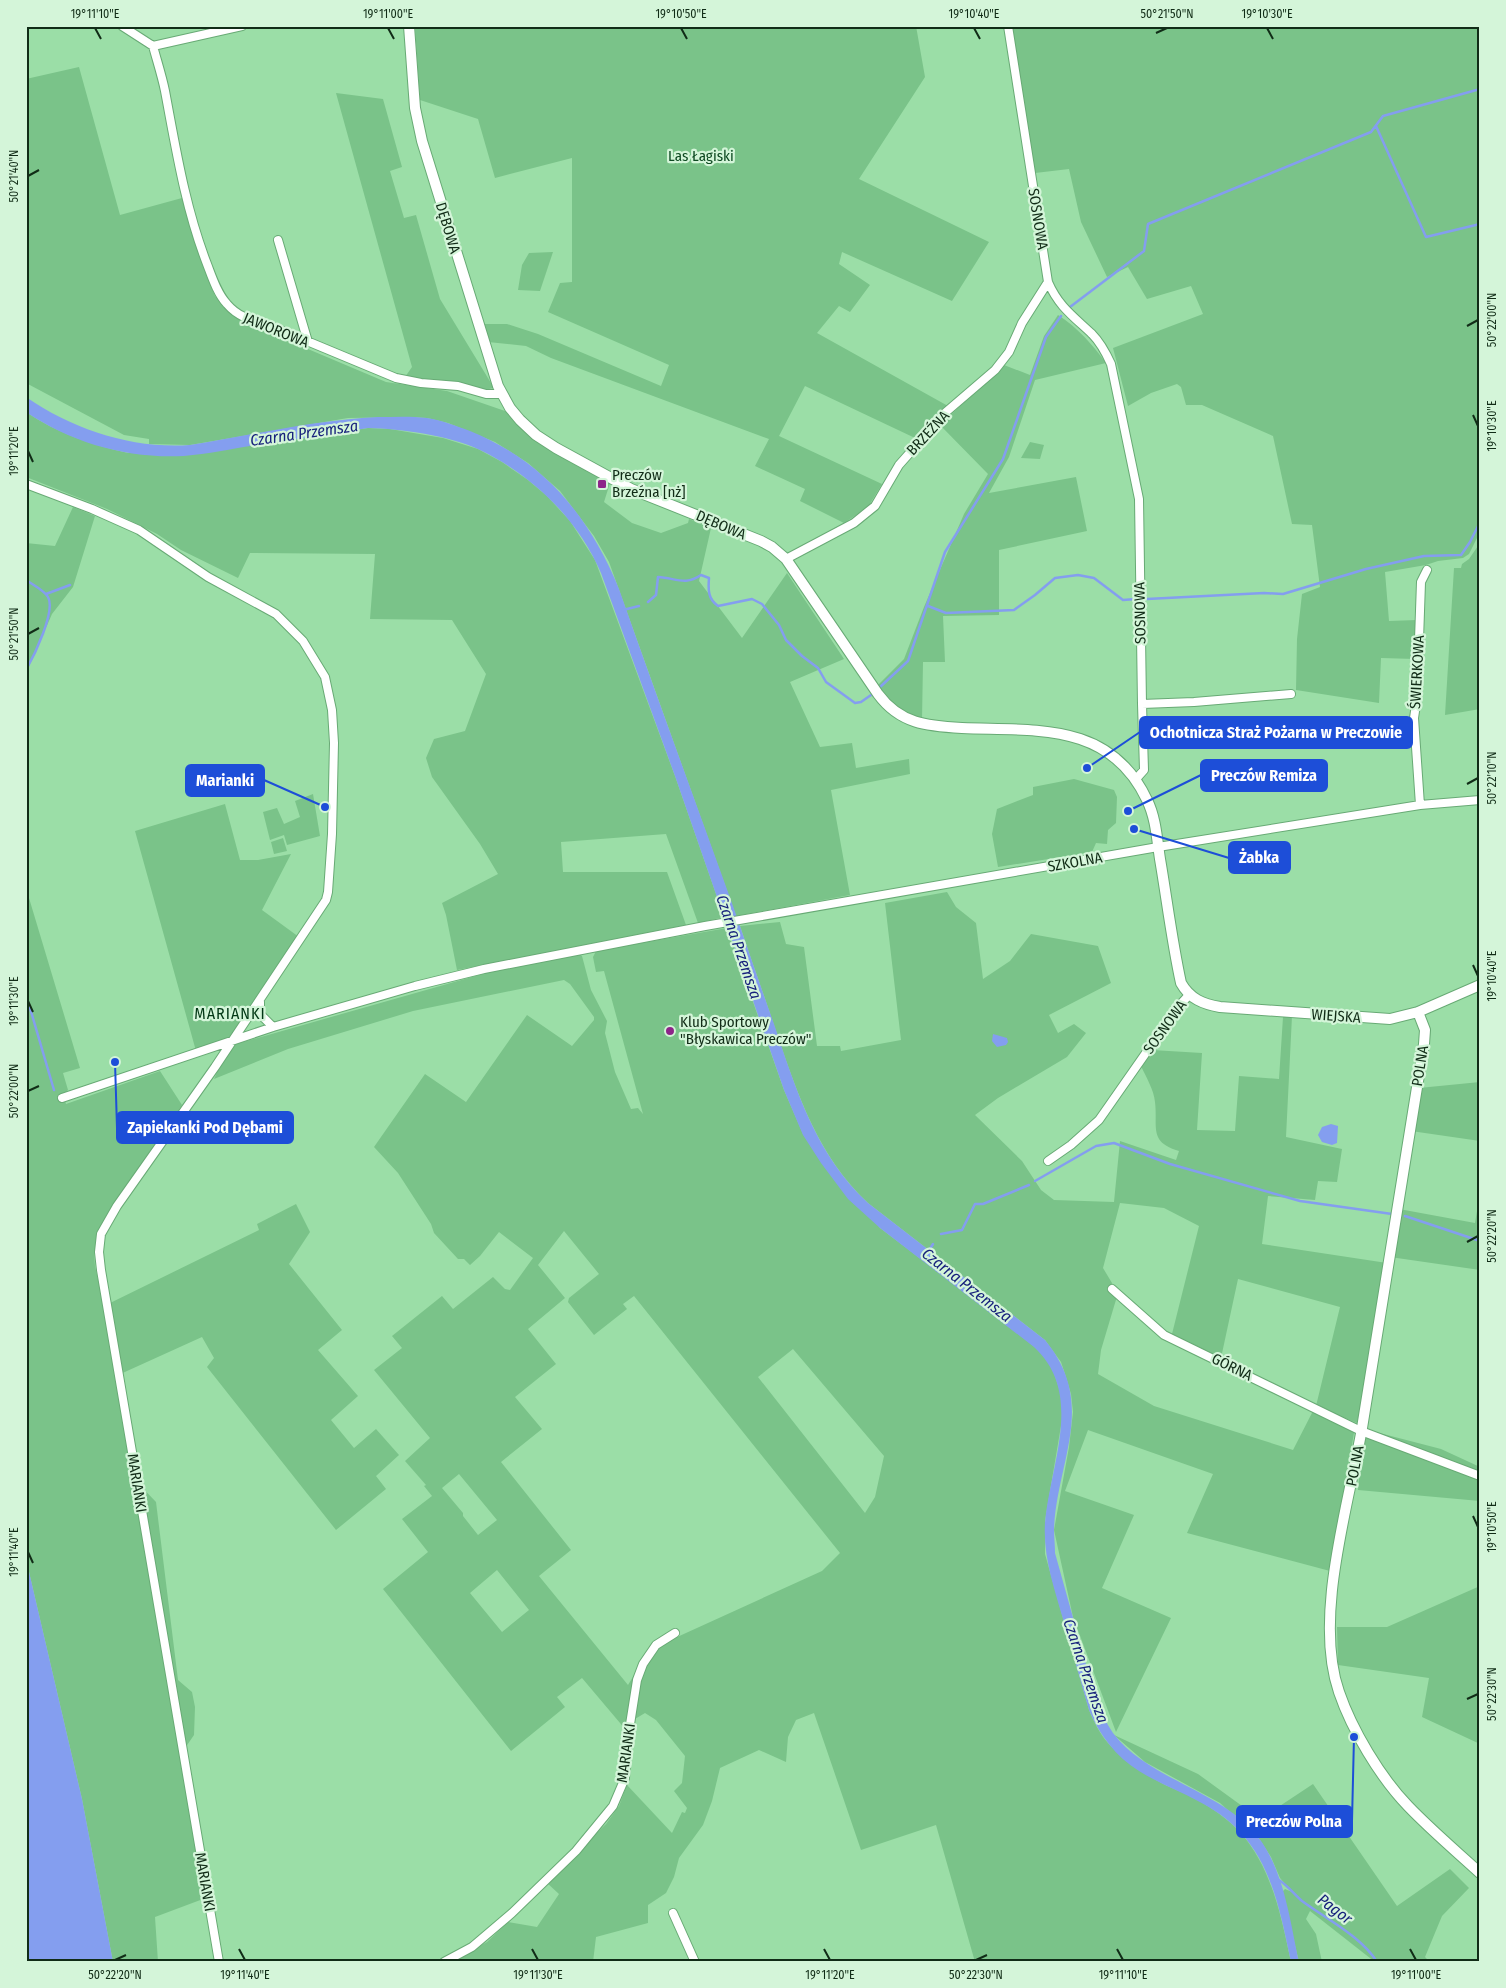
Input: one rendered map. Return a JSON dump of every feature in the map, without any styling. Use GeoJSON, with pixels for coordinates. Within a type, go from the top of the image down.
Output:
{"type":"FeatureCollection","features":[{"type":"Feature","properties":{"kind":"street"},"geometry":{"type":"LineString","coordinates":[[122,26],[153,46],[242,26]]}},
{"type":"Feature","properties":{"kind":"street","name":"DĘBOWA"},"geometry":{"type":"LineString","coordinates":[[409,26],[415,108],[422,141],[495,378],[501,394],[510,408],[530,429],[567,455],[631,489],[772,547],[786,559],[886,705],[898,714],[909,720],[931,726],[1043,730],[1066,734],[1090,742],[1106,751],[1118,760],[1136,779]]}},
{"type":"Feature","properties":{"kind":"street","name":"SOSNOWA"},"geometry":{"type":"LineString","coordinates":[[1008,26],[1048,282],[1056,299],[1069,314],[1093,335],[1103,347],[1111,364],[1139,499],[1144,770],[1136,779],[1148,801],[1158,846],[1180,983],[1189,995],[1099,1120],[1071,1145],[1048,1161]]}},
{"type":"Feature","properties":{"kind":"street","name":"JAWOROWA"},"geometry":{"type":"LineString","coordinates":[[153,46],[164,88],[180,178],[196,233],[218,292],[226,303],[239,315],[266,324],[396,378],[421,383],[458,386],[486,394],[501,394]]}},
{"type":"Feature","properties":{"kind":"street"},"geometry":{"type":"LineString","coordinates":[[278,240],[308,342]]}},
{"type":"Feature","properties":{"kind":"street","name":"BRZEŹNA"},"geometry":{"type":"LineString","coordinates":[[786,559],[854,523],[875,506],[899,465],[946,412],[995,370],[1009,352],[1022,323],[1048,282]]}},
{"type":"Feature","properties":{"kind":"street","name":"MARIANKI"},"geometry":{"type":"LineString","coordinates":[[26,484],[92,509],[139,530],[208,577],[276,614],[304,641],[325,676],[331,704],[334,743],[332,834],[328,892],[322,906],[260,1000],[117,1206],[101,1234],[99,1252],[218,1962]]}},
{"type":"Feature","properties":{"kind":"street","name":"ŚWIERKOWA"},"geometry":{"type":"LineString","coordinates":[[1420,805],[1414,718],[1417,698],[1421,582],[1427,570]]}},
{"type":"Feature","properties":{"kind":"street"},"geometry":{"type":"LineString","coordinates":[[1142,704],[1292,694]]}},
{"type":"Feature","properties":{"kind":"street","name":"SZKOLNA"},"geometry":{"type":"LineString","coordinates":[[272,1027],[454,976],[584,948],[1158,846],[1420,805],[1480,800]]}},
{"type":"Feature","properties":{"kind":"street","name":"WIEJSKA"},"geometry":{"type":"LineString","coordinates":[[1189,995],[1208,1005],[1220,1007],[1390,1019],[1418,1012],[1480,985]]}},
{"type":"Feature","properties":{"kind":"street"},"geometry":{"type":"LineString","coordinates":[[62,1098],[272,1027],[260,1014],[260,1000]]}},
{"type":"Feature","properties":{"kind":"street","name":"POLNA"},"geometry":{"type":"LineString","coordinates":[[1418,1012],[1425,1030],[1424,1044],[1361,1431],[1332,1587],[1330,1641],[1332,1665],[1339,1692],[1352,1722],[1390,1786],[1413,1811],[1480,1873]]}},
{"type":"Feature","properties":{"kind":"street","name":"GÓRNA"},"geometry":{"type":"LineString","coordinates":[[1112,1289],[1164,1335],[1361,1431],[1480,1476]]}},
{"type":"Feature","properties":{"kind":"street","name":"MARIANKI"},"geometry":{"type":"LineString","coordinates":[[444,1962],[472,1947],[512,1913],[576,1851],[613,1806],[625,1778],[628,1737],[637,1680],[643,1664],[656,1645],[675,1632]]}},
{"type":"Feature","properties":{"kind":"street"},"geometry":{"type":"LineString","coordinates":[[672,1912],[696,1962]]}},
{"type":"Feature","properties":{"kind":"green space","name":"Las Łagiski"},"geometry":{"type":"Polygon","coordinates":[[[415,26],[916,26],[925,77],[859,179],[989,242],[952,301],[842,252],[839,264],[870,285],[850,312],[839,306],[817,333],[948,406],[915,438],[805,386],[779,436],[882,484],[868,507],[844,523],[800,501],[805,489],[755,466],[769,439],[551,358],[526,346],[488,342],[482,324],[507,324],[538,334],[661,386],[669,365],[548,312],[560,283],[572,282],[572,158],[495,178],[478,119],[420,100],[415,26]]]}},
{"type":"Feature","properties":{"kind":"green space"},"geometry":{"type":"Polygon","coordinates":[[[1012,26],[1480,26],[1480,532],[1469,554],[1463,558],[1385,572],[1389,621],[1417,620],[1415,659],[1381,658],[1379,703],[1296,690],[1297,639],[1302,594],[1320,587],[1312,525],[1292,524],[1273,436],[1202,405],[1186,405],[1181,387],[1177,384],[1151,393],[1128,406],[1113,348],[1203,314],[1191,286],[1147,299],[1128,267],[1107,277],[1081,222],[1069,169],[1035,173],[1012,26]]]}},
{"type":"Feature","properties":{"kind":"green space"},"geometry":{"type":"Polygon","coordinates":[[[79,67],[120,215],[182,198],[198,251],[215,296],[244,322],[386,382],[447,391],[505,411],[540,444],[610,483],[604,502],[632,523],[661,533],[688,523],[689,519],[711,528],[699,581],[742,638],[787,573],[844,659],[790,682],[820,747],[852,743],[856,768],[909,759],[910,774],[831,790],[850,895],[736,916],[609,562],[594,536],[560,491],[528,463],[495,442],[448,423],[427,418],[410,417],[348,418],[190,445],[149,444],[149,439],[124,435],[26,383],[26,79],[79,67]]]}},
{"type":"Feature","properties":{"kind":"green space"},"geometry":{"type":"Polygon","coordinates":[[[336,93],[383,99],[402,167],[390,171],[404,218],[416,215],[440,299],[494,388],[484,390],[405,377],[412,367],[336,93]]]}},
{"type":"Feature","properties":{"kind":"green space"},"geometry":{"type":"Polygon","coordinates":[[[553,252],[540,291],[518,290],[522,265],[529,253],[553,252]]]}},
{"type":"Feature","properties":{"kind":"green space"},"geometry":{"type":"Polygon","coordinates":[[[1058,315],[1084,337],[1106,363],[1035,380],[1009,457],[989,493],[1076,477],[1087,531],[999,550],[999,615],[943,616],[945,662],[923,662],[922,720],[897,707],[877,686],[904,659],[964,514],[988,474],[940,425],[1004,365],[1030,375],[1044,336],[1058,315]]]}},
{"type":"Feature","properties":{"kind":"green space"},"geometry":{"type":"Polygon","coordinates":[[[26,412],[50,426],[75,437],[128,453],[262,444],[368,428],[390,429],[443,438],[478,449],[502,462],[528,480],[547,496],[570,521],[595,560],[675,776],[724,917],[698,923],[666,834],[561,842],[563,872],[667,872],[686,925],[457,970],[442,903],[498,874],[480,844],[432,777],[426,758],[434,739],[465,731],[486,674],[452,620],[370,619],[375,554],[250,553],[238,578],[181,550],[157,534],[107,509],[26,477],[26,412]]]}},
{"type":"Feature","properties":{"kind":"green space"},"geometry":{"type":"Polygon","coordinates":[[[1030,442],[1044,445],[1040,459],[1021,458],[1030,442]]]}},
{"type":"Feature","properties":{"kind":"green space"},"geometry":{"type":"Polygon","coordinates":[[[73,507],[95,516],[73,587],[52,614],[26,673],[26,543],[55,546],[73,507]]]}},
{"type":"Feature","properties":{"kind":"green space"},"geometry":{"type":"Polygon","coordinates":[[[1480,543],[1480,709],[1445,715],[1454,568],[1461,568],[1462,564],[1469,559],[1480,543]]]}},
{"type":"Feature","properties":{"kind":"green space"},"geometry":{"type":"Polygon","coordinates":[[[1074,779],[1114,790],[1117,797],[1116,823],[1108,830],[1107,844],[1096,843],[1092,852],[998,867],[992,834],[997,809],[1033,795],[1033,787],[1074,779]]]}},
{"type":"Feature","properties":{"kind":"green space"},"geometry":{"type":"Polygon","coordinates":[[[313,794],[320,836],[287,845],[284,835],[270,840],[263,812],[277,808],[284,824],[300,817],[295,801],[313,794]]]}},
{"type":"Feature","properties":{"kind":"green space"},"geometry":{"type":"Polygon","coordinates":[[[225,804],[240,860],[258,860],[291,854],[262,910],[299,937],[231,1036],[196,1051],[135,831],[225,804]]]}},
{"type":"Feature","properties":{"kind":"green space"},"geometry":{"type":"Polygon","coordinates":[[[283,838],[287,851],[274,854],[271,842],[283,838]]]}},
{"type":"Feature","properties":{"kind":"green space"},"geometry":{"type":"Polygon","coordinates":[[[26,888],[80,1068],[63,1073],[68,1090],[63,1095],[66,1104],[160,1071],[182,1105],[128,1185],[98,1243],[94,1254],[95,1266],[104,1306],[259,1230],[257,1224],[296,1204],[310,1232],[289,1264],[342,1330],[318,1350],[358,1396],[331,1420],[354,1448],[376,1429],[399,1455],[376,1476],[386,1489],[336,1530],[207,1367],[214,1358],[202,1337],[116,1376],[134,1479],[156,1502],[178,1680],[192,1692],[195,1707],[194,1735],[181,1754],[211,1896],[155,1917],[158,1962],[113,1962],[82,1799],[26,1559],[26,888]]]}},
{"type":"Feature","properties":{"kind":"green space"},"geometry":{"type":"Polygon","coordinates":[[[947,892],[956,907],[976,923],[983,979],[1010,961],[1031,934],[1098,946],[1111,983],[1049,1015],[1058,1033],[1074,1024],[1086,1033],[1067,1057],[998,1098],[975,1115],[1022,1161],[1041,1190],[1054,1200],[1114,1202],[1120,1141],[1176,1160],[1179,1151],[1163,1143],[1156,1133],[1154,1097],[1141,1066],[1152,1050],[1202,1053],[1197,1130],[1235,1131],[1239,1076],[1279,1079],[1283,1017],[1292,1016],[1286,1137],[1342,1149],[1337,1182],[1318,1181],[1315,1200],[1268,1196],[1262,1244],[1387,1263],[1357,1423],[1316,1406],[1340,1307],[1238,1279],[1221,1358],[1172,1334],[1199,1226],[1164,1208],[1120,1203],[1103,1268],[1118,1293],[1101,1350],[1098,1374],[1154,1406],[1293,1450],[1314,1409],[1354,1433],[1330,1571],[1187,1533],[1213,1474],[1088,1430],[1065,1491],[1134,1515],[1102,1588],[1171,1618],[1116,1732],[1073,1617],[1054,1530],[1069,1447],[1073,1412],[1071,1394],[1061,1362],[1045,1340],[868,1203],[836,1166],[823,1146],[802,1103],[740,926],[780,922],[786,944],[804,947],[817,1046],[840,1046],[841,1051],[901,1040],[885,903],[947,892]]]}},
{"type":"Feature","properties":{"kind":"green space"},"geometry":{"type":"Polygon","coordinates":[[[727,928],[784,1090],[803,1134],[880,1228],[1042,1353],[1053,1370],[1062,1397],[1062,1420],[1045,1521],[1045,1554],[1089,1710],[1102,1736],[1118,1752],[1156,1780],[1193,1797],[1209,1807],[1240,1832],[1251,1846],[1268,1877],[1279,1910],[1291,1962],[975,1962],[936,1825],[861,1850],[814,1713],[796,1720],[788,1737],[786,1762],[759,1750],[720,1768],[712,1801],[703,1825],[679,1858],[674,1877],[666,1893],[648,1905],[648,1923],[596,1937],[593,1962],[452,1962],[487,1942],[508,1922],[537,1927],[559,1894],[546,1882],[606,1824],[619,1806],[627,1785],[672,1833],[682,1812],[685,1813],[687,1808],[674,1791],[682,1783],[685,1756],[656,1720],[645,1713],[635,1719],[631,1736],[582,1678],[557,1697],[565,1707],[511,1751],[383,1589],[428,1552],[402,1519],[432,1496],[424,1486],[426,1485],[405,1461],[430,1438],[374,1370],[402,1348],[392,1336],[442,1296],[453,1309],[493,1277],[505,1289],[510,1290],[533,1258],[499,1232],[480,1256],[470,1265],[464,1259],[458,1259],[434,1233],[431,1224],[398,1173],[374,1147],[425,1074],[466,1102],[527,1015],[572,1046],[594,1020],[594,1017],[570,984],[564,980],[413,1011],[288,1049],[214,1079],[222,1062],[236,1044],[500,969],[578,953],[582,956],[591,990],[607,1021],[605,1033],[615,1072],[631,1109],[638,1108],[643,1114],[604,971],[596,972],[593,957],[596,951],[727,928]],[[564,1231],[538,1265],[565,1298],[528,1329],[556,1364],[515,1397],[542,1429],[501,1462],[571,1550],[539,1576],[628,1685],[645,1657],[664,1643],[822,1571],[840,1553],[634,1296],[623,1304],[627,1309],[594,1335],[568,1302],[569,1298],[599,1274],[564,1231]],[[793,1349],[758,1377],[865,1513],[875,1497],[884,1456],[793,1349]],[[459,1474],[442,1488],[478,1535],[497,1520],[459,1474]],[[497,1570],[470,1593],[502,1632],[529,1610],[497,1570]]]}},
{"type":"Feature","properties":{"kind":"green space"},"geometry":{"type":"Polygon","coordinates":[[[1480,1082],[1480,1141],[1411,1131],[1419,1088],[1480,1082]]]}},
{"type":"Feature","properties":{"kind":"green space"},"geometry":{"type":"Polygon","coordinates":[[[1480,1193],[1480,1270],[1390,1257],[1399,1209],[1475,1223],[1480,1193]]]}},
{"type":"Feature","properties":{"kind":"green space"},"geometry":{"type":"Polygon","coordinates":[[[1364,1429],[1441,1449],[1480,1467],[1480,1501],[1358,1490],[1364,1429]]]}},
{"type":"Feature","properties":{"kind":"green space"},"geometry":{"type":"Polygon","coordinates":[[[1480,1586],[1480,1744],[1422,1717],[1429,1678],[1338,1665],[1337,1627],[1387,1627],[1480,1586]]]}},
{"type":"Feature","properties":{"kind":"green space"},"geometry":{"type":"Polygon","coordinates":[[[1114,1735],[1198,1774],[1260,1819],[1313,1784],[1397,1906],[1450,1869],[1469,1888],[1442,1916],[1425,1957],[1430,1962],[1375,1962],[1310,1911],[1306,1919],[1316,1934],[1322,1962],[1299,1962],[1282,1892],[1285,1889],[1292,1892],[1280,1878],[1271,1857],[1258,1837],[1220,1803],[1145,1762],[1114,1735]]]}},
{"type":"Feature","properties":{"kind":"water","name":"Czarna Przemsza"},"geometry":{"type":"Polygon","coordinates":[[[26,397],[44,409],[84,428],[104,435],[147,444],[190,445],[354,419],[421,417],[433,419],[470,431],[496,443],[520,458],[542,475],[579,515],[594,538],[619,589],[791,1073],[821,1143],[834,1164],[868,1203],[1045,1340],[1061,1364],[1069,1387],[1072,1410],[1054,1529],[1055,1553],[1096,1700],[1104,1717],[1113,1733],[1128,1749],[1164,1774],[1224,1807],[1258,1837],[1267,1850],[1280,1880],[1299,1962],[1291,1962],[1279,1910],[1268,1876],[1251,1846],[1240,1832],[1217,1812],[1139,1771],[1123,1759],[1103,1736],[1093,1719],[1047,1560],[1045,1523],[1060,1430],[1061,1408],[1058,1386],[1049,1366],[1034,1347],[880,1228],[848,1199],[803,1135],[784,1090],[675,776],[601,573],[580,535],[566,517],[518,472],[480,450],[454,440],[410,431],[368,428],[194,455],[142,455],[101,447],[44,423],[26,412],[26,397]]]}},
{"type":"Feature","properties":{"kind":"water"},"geometry":{"type":"Polygon","coordinates":[[[993,1034],[1007,1038],[1008,1042],[1006,1045],[997,1047],[992,1041],[993,1034]]]}},
{"type":"Feature","properties":{"kind":"water"},"geometry":{"type":"Polygon","coordinates":[[[1331,1124],[1338,1126],[1337,1143],[1332,1145],[1322,1142],[1318,1135],[1322,1127],[1331,1124]]]}},
{"type":"Feature","properties":{"kind":"water"},"geometry":{"type":"Polygon","coordinates":[[[26,1559],[82,1799],[113,1962],[26,1962],[26,1559]]]}},
{"type":"Feature","properties":{"kind":"waterway"},"geometry":{"type":"LineString","coordinates":[[1070,307],[1144,251],[1148,224],[1371,132],[1383,116],[1480,89]]}},
{"type":"Feature","properties":{"kind":"waterway"},"geometry":{"type":"LineString","coordinates":[[1376,126],[1426,237],[1480,224]]}},
{"type":"Feature","properties":{"kind":"waterway"},"geometry":{"type":"LineString","coordinates":[[879,688],[908,661],[945,552],[1003,459],[1046,337],[1061,316]]}},
{"type":"Feature","properties":{"kind":"waterway"},"geometry":{"type":"LineString","coordinates":[[1147,599],[1264,593],[1283,594],[1366,569],[1424,556],[1461,555],[1480,522]]}},
{"type":"Feature","properties":{"kind":"waterway"},"geometry":{"type":"LineString","coordinates":[[648,602],[656,595],[658,577],[685,581],[701,575],[709,578],[709,594],[718,606],[752,599],[762,604],[779,625],[786,640],[802,656],[818,668],[826,682],[855,703],[861,702],[871,695]]}},
{"type":"Feature","properties":{"kind":"waterway"},"geometry":{"type":"LineString","coordinates":[[928,606],[946,613],[1014,610],[1055,578],[1078,575],[1094,578],[1123,600],[1136,599]]}},
{"type":"Feature","properties":{"kind":"waterway"},"geometry":{"type":"LineString","coordinates":[[26,580],[44,592],[50,604],[47,623],[26,670]]}},
{"type":"Feature","properties":{"kind":"waterway"},"geometry":{"type":"LineString","coordinates":[[46,594],[70,585]]}},
{"type":"Feature","properties":{"kind":"waterway"},"geometry":{"type":"LineString","coordinates":[[623,610],[639,606]]}},
{"type":"Feature","properties":{"kind":"waterway"},"geometry":{"type":"LineString","coordinates":[[26,1007],[30,1008],[54,1090]]}},
{"type":"Feature","properties":{"kind":"waterway"},"geometry":{"type":"LineString","coordinates":[[1035,1181],[1096,1146],[1114,1143],[1170,1164],[1300,1201],[1392,1214]]}},
{"type":"Feature","properties":{"kind":"waterway"},"geometry":{"type":"LineString","coordinates":[[941,1234],[962,1230],[975,1204],[983,1204],[1029,1185]]}},
{"type":"Feature","properties":{"kind":"waterway"},"geometry":{"type":"LineString","coordinates":[[1405,1216],[1480,1241]]}},
{"type":"Feature","properties":{"kind":"waterway","name":"Czarna Przemsza"},"geometry":{"type":"LineString","coordinates":[[927,1254],[933,1244]]}},
{"type":"Feature","properties":{"kind":"waterway","name":"Pagor"},"geometry":{"type":"LineString","coordinates":[[1279,1880],[1302,1901],[1353,1936],[1377,1962]]}},
{"type":"Feature","properties":{"kind":"place","name":"Preczów Brzeźna [nż]"},"geometry":{"type":"Point","coordinates":[602,484]}},
{"type":"Feature","properties":{"kind":"place","name":"Ochotnicza Straż Pożarna w Preczowie"},"geometry":{"type":"Point","coordinates":[1087,768]}},
{"type":"Feature","properties":{"kind":"place","name":"Marianki"},"geometry":{"type":"Point","coordinates":[325,807]}},
{"type":"Feature","properties":{"kind":"place","name":"Preczów Remiza"},"geometry":{"type":"Point","coordinates":[1128,811]}},
{"type":"Feature","properties":{"kind":"place","name":"Żabka"},"geometry":{"type":"Point","coordinates":[1134,829]}},
{"type":"Feature","properties":{"kind":"place","name":"Klub Sportowy \"Błyskawica Preczów\""},"geometry":{"type":"Point","coordinates":[670,1031]}},
{"type":"Feature","properties":{"kind":"place","name":"Zapiekanki Pod Dębami"},"geometry":{"type":"Point","coordinates":[115,1062]}},
{"type":"Feature","properties":{"kind":"place","name":"Preczów Polna"},"geometry":{"type":"Point","coordinates":[1354,1737]}},
{"type":"Feature","properties":{"kind":"district","name":"MARIANKI"},"geometry":{"type":"Point","coordinates":[230,1013]}}]}
